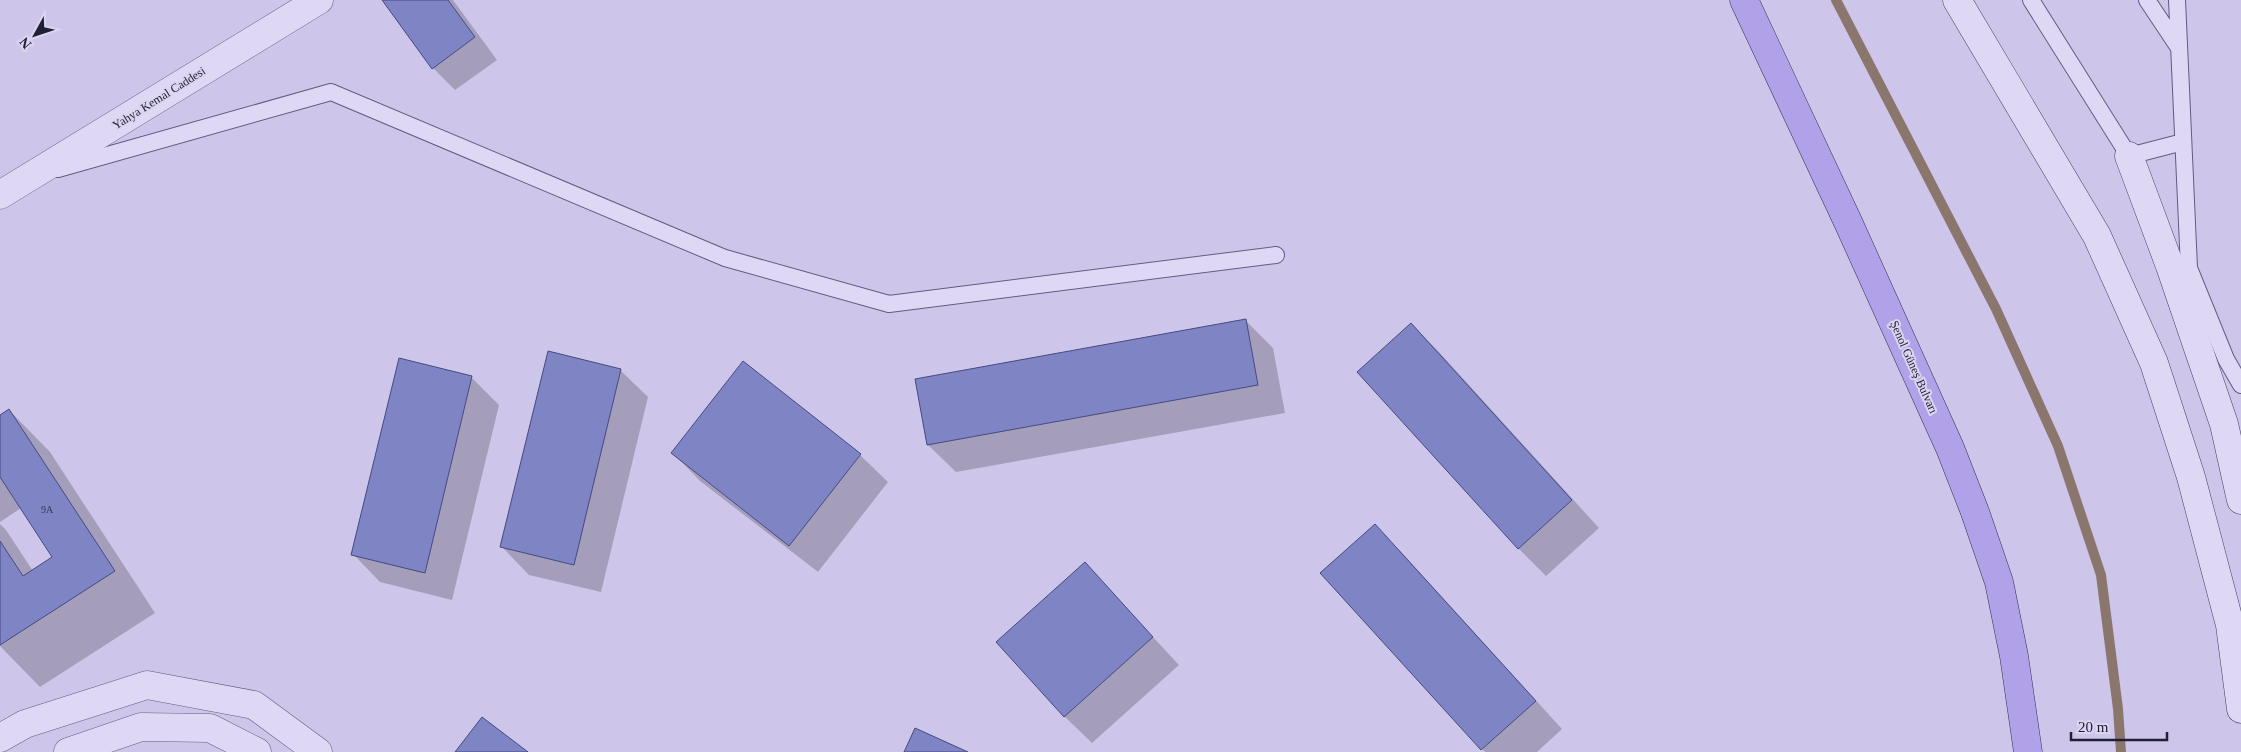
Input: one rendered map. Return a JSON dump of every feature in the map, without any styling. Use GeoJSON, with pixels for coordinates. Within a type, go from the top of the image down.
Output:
{"type":"FeatureCollection","features":[{"type":"Feature","properties":{"kind":"main road","name":"Şenol Güneş Bulvarı"},"geometry":{"type":"LineString","coordinates":[[1744,0],[1848,222],[1950,448],[1975,512],[1999,582],[2014,656],[2028,752]]}},
{"type":"Feature","properties":{"kind":"street","name":"Yahya Kemal Caddesi"},"geometry":{"type":"LineString","coordinates":[[0,195],[318,0]]}},
{"type":"Feature","properties":{"kind":"street"},"geometry":{"type":"LineString","coordinates":[[1958,0],[2097,236],[2154,363],[2191,477],[2230,625],[2241,709]]}},
{"type":"Feature","properties":{"kind":"street"},"geometry":{"type":"LineString","coordinates":[[2129,156],[2170,266],[2224,424],[2241,500]]}},
{"type":"Feature","properties":{"kind":"street"},"geometry":{"type":"LineString","coordinates":[[0,738],[25,724],[147,685],[254,705],[318,752]]}},
{"type":"Feature","properties":{"kind":"street"},"geometry":{"type":"LineString","coordinates":[[68,752],[141,727],[210,728],[257,752]]}},
{"type":"Feature","properties":{"kind":"lane"},"geometry":{"type":"LineString","coordinates":[[2031,0],[2129,156],[2183,142]]}},
{"type":"Feature","properties":{"kind":"lane"},"geometry":{"type":"LineString","coordinates":[[2147,0],[2179,48]]}},
{"type":"Feature","properties":{"kind":"lane"},"geometry":{"type":"LineString","coordinates":[[2177,0],[2189,268],[2226,359],[2241,386]]}},
{"type":"Feature","properties":{"kind":"lane"},"geometry":{"type":"LineString","coordinates":[[30,177],[331,92],[725,258],[889,304],[1276,255]]}},
{"type":"Feature","properties":{"kind":"building"},"geometry":{"type":"Polygon","coordinates":[[[382,0],[448,0],[475,37],[432,69],[382,0]]]}},
{"type":"Feature","properties":{"kind":"building"},"geometry":{"type":"Polygon","coordinates":[[[1246,319],[1258,385],[927,445],[915,379],[1246,319]]]}},
{"type":"Feature","properties":{"kind":"building"},"geometry":{"type":"Polygon","coordinates":[[[1411,323],[1572,500],[1518,549],[1357,372],[1411,323]]]}},
{"type":"Feature","properties":{"kind":"building"},"geometry":{"type":"Polygon","coordinates":[[[548,351],[621,369],[574,565],[500,547],[548,351]]]}},
{"type":"Feature","properties":{"kind":"building"},"geometry":{"type":"Polygon","coordinates":[[[399,358],[472,376],[425,573],[351,555],[399,358]]]}},
{"type":"Feature","properties":{"kind":"building"},"geometry":{"type":"Polygon","coordinates":[[[743,361],[861,454],[789,546],[671,453],[743,361]]]}},
{"type":"Feature","properties":{"kind":"building"},"geometry":{"type":"Polygon","coordinates":[[[9,409],[115,571],[0,645],[0,541],[23,576],[52,557],[0,477],[0,415],[9,409]]]}},
{"type":"Feature","properties":{"kind":"building"},"geometry":{"type":"Polygon","coordinates":[[[1375,524],[1536,701],[1481,750],[1320,573],[1375,524]]]}},
{"type":"Feature","properties":{"kind":"building"},"geometry":{"type":"Polygon","coordinates":[[[1085,562],[1153,637],[1064,717],[996,642],[1085,562]]]}},
{"type":"Feature","properties":{"kind":"building"},"geometry":{"type":"Polygon","coordinates":[[[482,717],[528,752],[455,752],[482,717]]]}},
{"type":"Feature","properties":{"kind":"building"},"geometry":{"type":"Polygon","coordinates":[[[915,728],[968,752],[904,752],[915,728]]]}},
{"type":"Feature","properties":{"kind":"waterway"},"geometry":{"type":"LineString","coordinates":[[1836,0],[1996,309],[2058,446],[2101,575],[2118,709],[2121,752]]}}]}
